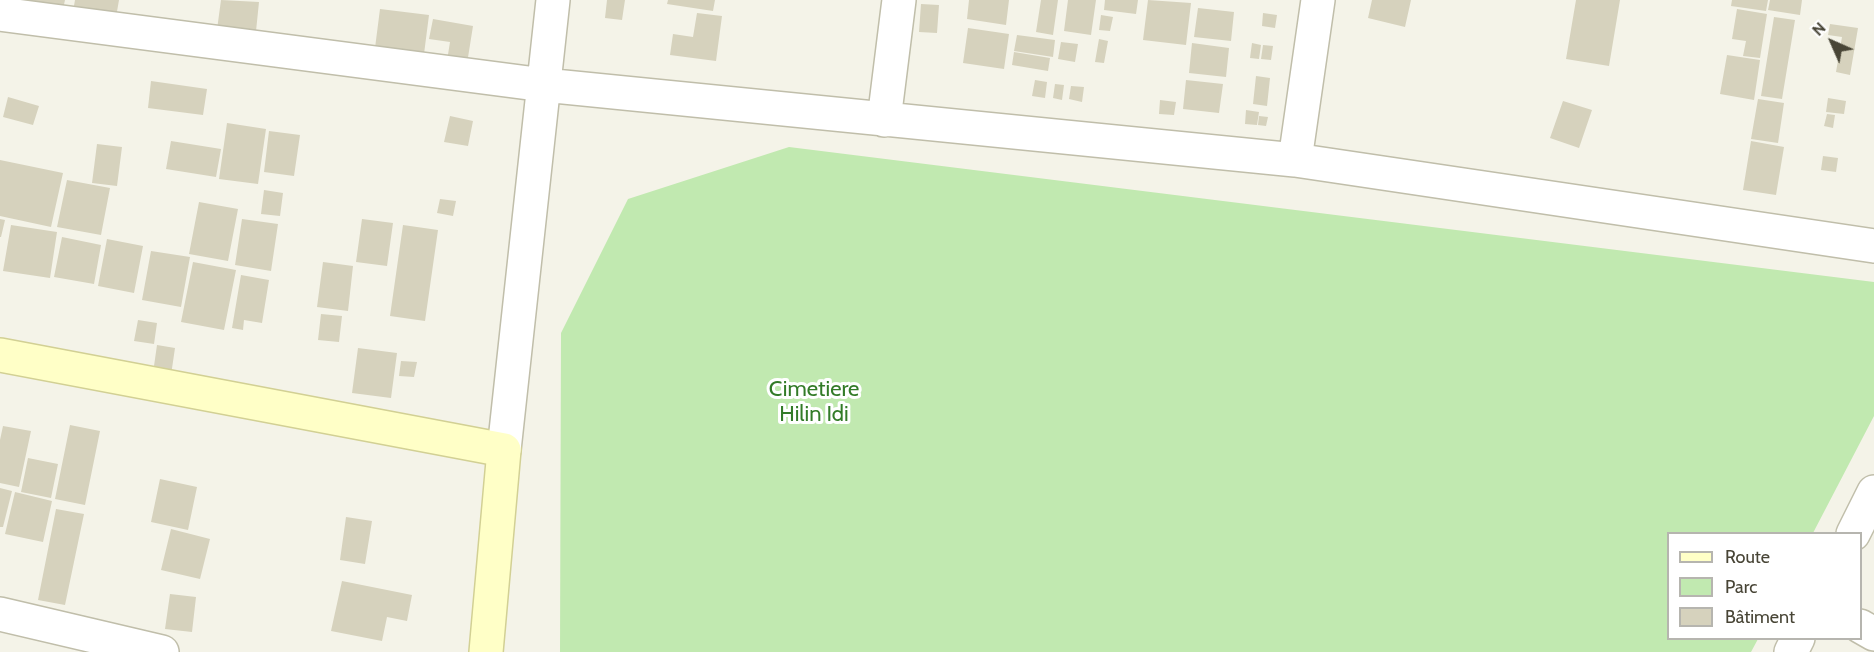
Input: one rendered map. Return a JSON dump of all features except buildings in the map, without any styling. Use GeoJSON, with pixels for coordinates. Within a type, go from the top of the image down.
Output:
{"type":"FeatureCollection","features":[{"type":"Feature","properties":{"kind":"street"},"geometry":{"type":"LineString","coordinates":[[486,652],[504,450],[553,0]]}},
{"type":"Feature","properties":{"kind":"street"},"geometry":{"type":"LineString","coordinates":[[884,120],[899,0]]}},
{"type":"Feature","properties":{"kind":"street"},"geometry":{"type":"LineString","coordinates":[[1295,160],[1318,0]]}},
{"type":"Feature","properties":{"kind":"street"},"geometry":{"type":"LineString","coordinates":[[0,14],[544,85],[1295,160],[1874,246]]}},
{"type":"Feature","properties":{"kind":"street"},"geometry":{"type":"LineString","coordinates":[[0,355],[504,450]]}},
{"type":"Feature","properties":{"kind":"street"},"geometry":{"type":"LineString","coordinates":[[1854,532],[1874,492]]}},
{"type":"Feature","properties":{"kind":"street"},"geometry":{"type":"LineString","coordinates":[[0,614],[162,652]]}},
{"type":"Feature","properties":{"kind":"green space","name":"Cimetiere Hilin Idi"},"geometry":{"type":"Polygon","coordinates":[[[789,147],[1874,282],[1874,416],[1814,532],[1667,532],[1667,640],[1757,640],[1751,652],[560,652],[561,333],[628,199],[789,147]]]}}]}
